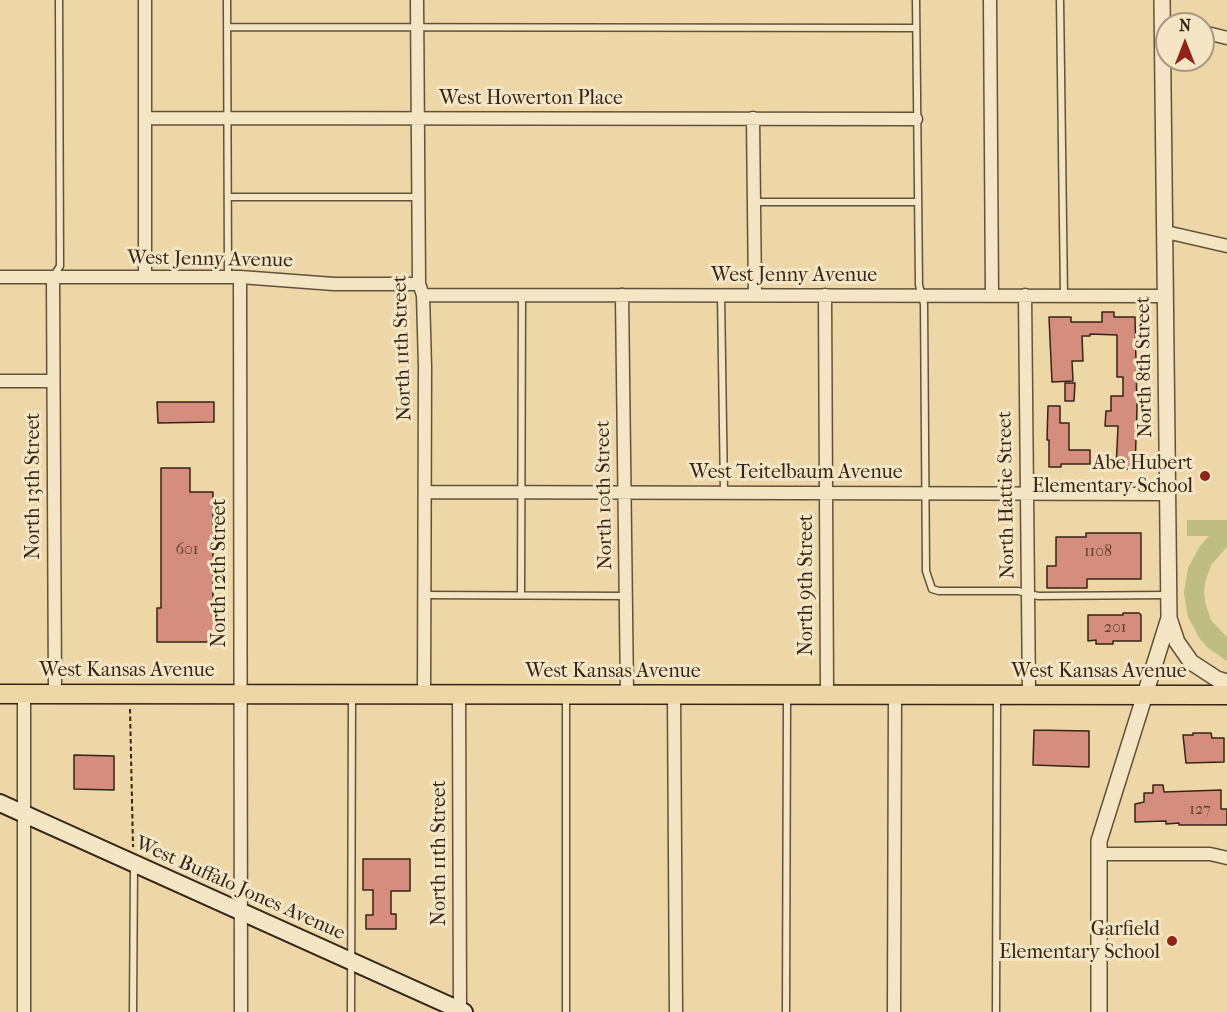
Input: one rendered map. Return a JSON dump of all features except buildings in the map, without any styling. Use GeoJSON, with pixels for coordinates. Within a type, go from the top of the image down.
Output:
{"type":"FeatureCollection","features":[{"type":"Feature","properties":{"kind":"main road","name":"West Kansas Avenue"},"geometry":{"type":"LineString","coordinates":[[0,694],[1227,695]]}},
{"type":"Feature","properties":{"kind":"main road","name":"West Buffalo Jones Avenue"},"geometry":{"type":"LineString","coordinates":[[0,803],[461,1011]]}},
{"type":"Feature","properties":{"kind":"street"},"geometry":{"type":"LineString","coordinates":[[145,0],[145,277]]}},
{"type":"Feature","properties":{"kind":"street","name":"North 11th Street"},"geometry":{"type":"LineString","coordinates":[[417,0],[425,492],[424,694]]}},
{"type":"Feature","properties":{"kind":"street"},"geometry":{"type":"LineString","coordinates":[[990,0],[992,295]]}},
{"type":"Feature","properties":{"kind":"street","name":"North 8th Street"},"geometry":{"type":"LineString","coordinates":[[1100,1012],[1100,841],[1169,618],[1165,72]]}},
{"type":"Feature","properties":{"kind":"street","name":"West Howerton Place"},"geometry":{"type":"LineString","coordinates":[[145,118],[916,119]]}},
{"type":"Feature","properties":{"kind":"street"},"geometry":{"type":"LineString","coordinates":[[753,118],[755,295]]}},
{"type":"Feature","properties":{"kind":"street"},"geometry":{"type":"LineString","coordinates":[[1166,232],[1227,246]]}},
{"type":"Feature","properties":{"kind":"street","name":"West Jenny Avenue"},"geometry":{"type":"LineString","coordinates":[[0,277],[234,277],[522,295],[1165,296]]}},
{"type":"Feature","properties":{"kind":"street","name":"North 13th Street"},"geometry":{"type":"LineString","coordinates":[[53,277],[55,694]]}},
{"type":"Feature","properties":{"kind":"street","name":"North 12th Street"},"geometry":{"type":"LineString","coordinates":[[234,277],[241,1012]]}},
{"type":"Feature","properties":{"kind":"street","name":"North 10th Street"},"geometry":{"type":"LineString","coordinates":[[622,295],[627,694]]}},
{"type":"Feature","properties":{"kind":"street","name":"North 9th Street"},"geometry":{"type":"LineString","coordinates":[[825,295],[827,694]]}},
{"type":"Feature","properties":{"kind":"street","name":"North Hattie Street"},"geometry":{"type":"LineString","coordinates":[[1025,295],[1029,695]]}},
{"type":"Feature","properties":{"kind":"street"},"geometry":{"type":"LineString","coordinates":[[0,381],[53,381]]}},
{"type":"Feature","properties":{"kind":"street","name":"West Teitelbaum Avenue"},"geometry":{"type":"LineString","coordinates":[[425,492],[1168,494]]}},
{"type":"Feature","properties":{"kind":"street"},"geometry":{"type":"LineString","coordinates":[[1169,618],[1177,642],[1191,662],[1227,682]]}},
{"type":"Feature","properties":{"kind":"street"},"geometry":{"type":"LineString","coordinates":[[24,694],[24,1012]]}},
{"type":"Feature","properties":{"kind":"street","name":"North 11th Street"},"geometry":{"type":"LineString","coordinates":[[459,694],[461,1011]]}},
{"type":"Feature","properties":{"kind":"street"},"geometry":{"type":"LineString","coordinates":[[674,694],[676,1012]]}},
{"type":"Feature","properties":{"kind":"street"},"geometry":{"type":"LineString","coordinates":[[894,1012],[895,694]]}},
{"type":"Feature","properties":{"kind":"street"},"geometry":{"type":"LineString","coordinates":[[1099,854],[1210,854],[1227,858]]}},
{"type":"Feature","properties":{"kind":"lane"},"geometry":{"type":"LineString","coordinates":[[53,277],[60,266],[59,0]]}},
{"type":"Feature","properties":{"kind":"lane"},"geometry":{"type":"LineString","coordinates":[[228,0],[228,197],[234,277]]}},
{"type":"Feature","properties":{"kind":"lane"},"geometry":{"type":"LineString","coordinates":[[916,0],[919,285],[924,304],[926,571],[932,589],[939,591],[1018,591],[1038,596],[1168,595]]}},
{"type":"Feature","properties":{"kind":"lane"},"geometry":{"type":"LineString","coordinates":[[1060,0],[1064,296]]}},
{"type":"Feature","properties":{"kind":"lane"},"geometry":{"type":"LineString","coordinates":[[228,27],[916,28]]}},
{"type":"Feature","properties":{"kind":"lane"},"geometry":{"type":"LineString","coordinates":[[228,197],[419,197]]}},
{"type":"Feature","properties":{"kind":"lane"},"geometry":{"type":"LineString","coordinates":[[753,201],[917,201]]}},
{"type":"Feature","properties":{"kind":"lane"},"geometry":{"type":"LineString","coordinates":[[521,595],[522,295]]}},
{"type":"Feature","properties":{"kind":"lane"},"geometry":{"type":"LineString","coordinates":[[721,295],[724,492]]}},
{"type":"Feature","properties":{"kind":"lane"},"geometry":{"type":"LineString","coordinates":[[424,595],[626,596]]}},
{"type":"Feature","properties":{"kind":"lane"},"geometry":{"type":"LineString","coordinates":[[351,1012],[352,694]]}},
{"type":"Feature","properties":{"kind":"lane"},"geometry":{"type":"LineString","coordinates":[[786,1012],[787,694]]}},
{"type":"Feature","properties":{"kind":"lane"},"geometry":{"type":"LineString","coordinates":[[566,695],[566,1012]]}},
{"type":"Feature","properties":{"kind":"lane"},"geometry":{"type":"LineString","coordinates":[[996,1012],[997,695]]}},
{"type":"Feature","properties":{"kind":"lane"},"geometry":{"type":"LineString","coordinates":[[133,1012],[134,864]]}},
{"type":"Feature","properties":{"kind":"path"},"geometry":{"type":"LineString","coordinates":[[129,694],[134,864]]}},
{"type":"Feature","properties":{"kind":"shaded area"},"geometry":{"type":"Polygon","coordinates":[[[1187,520],[1227,520],[1227,547],[1211,565],[1204,593],[1211,620],[1227,637],[1227,661],[1208,648],[1200,639],[1188,617],[1184,593],[1188,568],[1200,546],[1209,536],[1187,536],[1187,520]]]}},
{"type":"Feature","properties":{"kind":"place","name":"Abe Hubert Elementary School"},"geometry":{"type":"Point","coordinates":[1205,476]}},
{"type":"Feature","properties":{"kind":"place","name":"Garfield Elementary School"},"geometry":{"type":"Point","coordinates":[1172,941]}}]}
